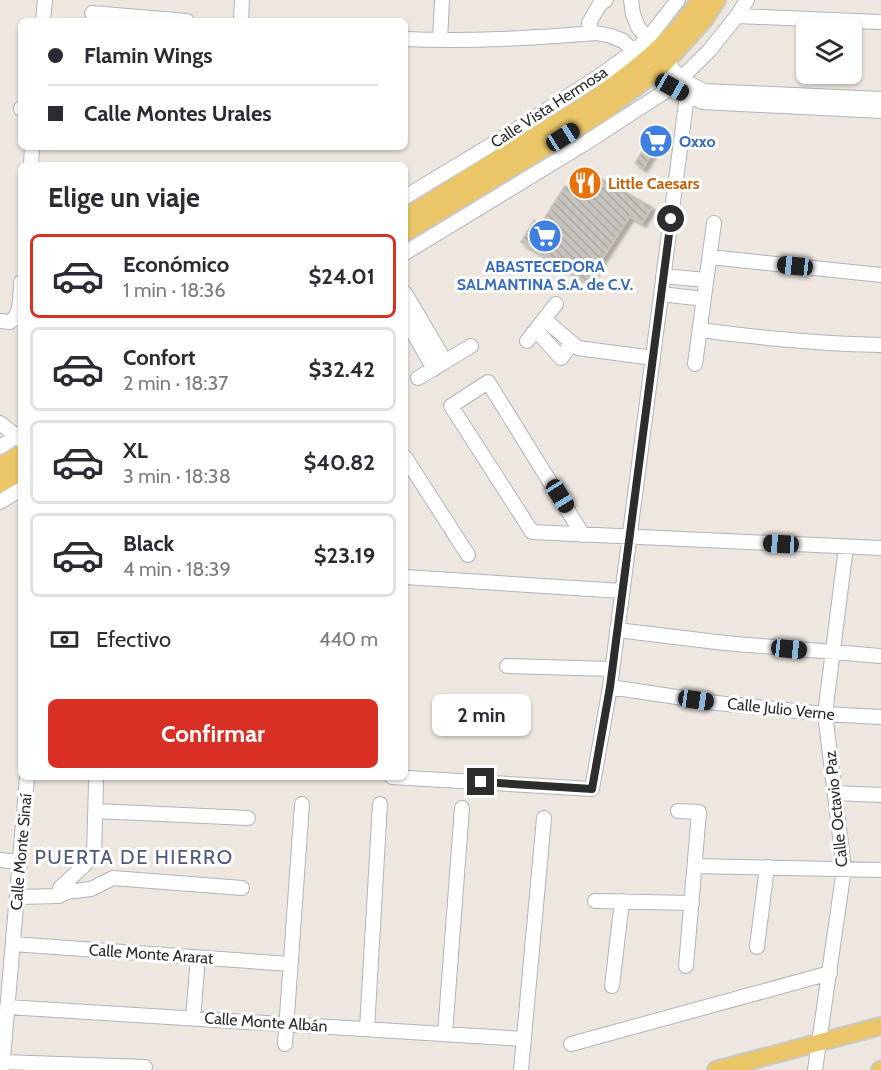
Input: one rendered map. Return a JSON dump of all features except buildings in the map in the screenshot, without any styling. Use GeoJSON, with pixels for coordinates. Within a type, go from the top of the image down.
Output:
{"type":"FeatureCollection","features":[{"type":"Feature","properties":{"kind":"main road"},"geometry":{"type":"LineString","coordinates":[[408,231],[602,112],[700,0]]}},
{"type":"Feature","properties":{"kind":"main road"},"geometry":{"type":"LineString","coordinates":[[408,215],[594,99],[651,55],[704,20],[717,0]]}},
{"type":"Feature","properties":{"kind":"main road"},"geometry":{"type":"LineString","coordinates":[[408,211],[422,207]]}},
{"type":"Feature","properties":{"kind":"main road"},"geometry":{"type":"LineString","coordinates":[[0,466],[18,455]]}},
{"type":"Feature","properties":{"kind":"main road"},"geometry":{"type":"LineString","coordinates":[[0,484],[18,474]]}},
{"type":"Feature","properties":{"kind":"main road"},"geometry":{"type":"LineString","coordinates":[[716,1070],[881,1026]]}},
{"type":"Feature","properties":{"kind":"street"},"geometry":{"type":"LineString","coordinates":[[43,18],[45,0]]}},
{"type":"Feature","properties":{"kind":"street"},"geometry":{"type":"LineString","coordinates":[[241,18],[242,0]]}},
{"type":"Feature","properties":{"kind":"street"},"geometry":{"type":"LineString","coordinates":[[440,40],[442,0]]}},
{"type":"Feature","properties":{"kind":"street"},"geometry":{"type":"LineString","coordinates":[[596,33],[591,30],[589,23],[600,4],[606,0]]}},
{"type":"Feature","properties":{"kind":"street","name":"Calle Vista Hermosa"},"geometry":{"type":"LineString","coordinates":[[408,195],[601,75],[651,55],[678,0]]}},
{"type":"Feature","properties":{"kind":"street"},"geometry":{"type":"LineString","coordinates":[[408,251],[683,86],[747,0]]}},
{"type":"Feature","properties":{"kind":"street"},"geometry":{"type":"LineString","coordinates":[[632,1],[633,14],[651,55]]}},
{"type":"Feature","properties":{"kind":"street"},"geometry":{"type":"LineString","coordinates":[[92,13],[151,18]]}},
{"type":"Feature","properties":{"kind":"street"},"geometry":{"type":"LineString","coordinates":[[736,16],[881,22]]}},
{"type":"Feature","properties":{"kind":"street"},"geometry":{"type":"LineString","coordinates":[[408,39],[518,39],[596,33],[611,36],[651,55],[702,102],[876,105]]}},
{"type":"Feature","properties":{"kind":"street"},"geometry":{"type":"LineString","coordinates":[[408,778],[592,789],[610,687],[653,358],[683,86]]}},
{"type":"Feature","properties":{"kind":"street"},"geometry":{"type":"LineString","coordinates":[[695,364],[714,223]]}},
{"type":"Feature","properties":{"kind":"street"},"geometry":{"type":"LineString","coordinates":[[710,257],[881,275]]}},
{"type":"Feature","properties":{"kind":"street"},"geometry":{"type":"LineString","coordinates":[[663,276],[706,280]]}},
{"type":"Feature","properties":{"kind":"street"},"geometry":{"type":"LineString","coordinates":[[661,294],[704,299]]}},
{"type":"Feature","properties":{"kind":"street"},"geometry":{"type":"LineString","coordinates":[[408,299],[440,365]]}},
{"type":"Feature","properties":{"kind":"street"},"geometry":{"type":"LineString","coordinates":[[556,304],[536,330],[561,358],[572,343],[579,348],[653,358]]}},
{"type":"Feature","properties":{"kind":"street"},"geometry":{"type":"LineString","coordinates":[[0,321],[10,322],[18,313]]}},
{"type":"Feature","properties":{"kind":"street"},"geometry":{"type":"LineString","coordinates":[[408,322],[440,365]]}},
{"type":"Feature","properties":{"kind":"street"},"geometry":{"type":"LineString","coordinates":[[700,330],[776,340],[881,345]]}},
{"type":"Feature","properties":{"kind":"street"},"geometry":{"type":"LineString","coordinates":[[418,378],[471,346]]}},
{"type":"Feature","properties":{"kind":"street"},"geometry":{"type":"LineString","coordinates":[[583,535],[488,382],[451,406],[532,532],[583,535],[629,536],[881,549]]}},
{"type":"Feature","properties":{"kind":"street"},"geometry":{"type":"LineString","coordinates":[[0,423],[18,435]]}},
{"type":"Feature","properties":{"kind":"street"},"geometry":{"type":"LineString","coordinates":[[0,447],[18,437]]}},
{"type":"Feature","properties":{"kind":"street"},"geometry":{"type":"LineString","coordinates":[[408,462],[468,555]]}},
{"type":"Feature","properties":{"kind":"street"},"geometry":{"type":"LineString","coordinates":[[0,502],[18,491]]}},
{"type":"Feature","properties":{"kind":"street","name":"Calle Octavio Paz"},"geometry":{"type":"LineString","coordinates":[[815,1070],[844,869],[825,714],[846,547]]}},
{"type":"Feature","properties":{"kind":"street"},"geometry":{"type":"LineString","coordinates":[[408,577],[622,591]]}},
{"type":"Feature","properties":{"kind":"street"},"geometry":{"type":"LineString","coordinates":[[617,630],[725,643],[881,656]]}},
{"type":"Feature","properties":{"kind":"street"},"geometry":{"type":"LineString","coordinates":[[507,666],[612,669]]}},
{"type":"Feature","properties":{"kind":"street","name":"Calle Julio Verne"},"geometry":{"type":"LineString","coordinates":[[610,687],[717,703],[881,717]]}},
{"type":"Feature","properties":{"kind":"street","name":"Calle Monte Sinaí"},"geometry":{"type":"LineString","coordinates":[[2,1066],[27,780]]}},
{"type":"Feature","properties":{"kind":"street"},"geometry":{"type":"LineString","coordinates":[[62,892],[94,856],[96,783]]}},
{"type":"Feature","properties":{"kind":"street"},"geometry":{"type":"LineString","coordinates":[[835,793],[881,795]]}},
{"type":"Feature","properties":{"kind":"street"},"geometry":{"type":"LineString","coordinates":[[285,1044],[302,804]]}},
{"type":"Feature","properties":{"kind":"street"},"geometry":{"type":"LineString","coordinates":[[367,1029],[380,804]]}},
{"type":"Feature","properties":{"kind":"street"},"geometry":{"type":"LineString","coordinates":[[445,1034],[462,808]]}},
{"type":"Feature","properties":{"kind":"street"},"geometry":{"type":"LineString","coordinates":[[96,811],[248,818]]}},
{"type":"Feature","properties":{"kind":"street"},"geometry":{"type":"LineString","coordinates":[[678,811],[699,812],[686,966]]}},
{"type":"Feature","properties":{"kind":"street"},"geometry":{"type":"LineString","coordinates":[[521,1070],[544,818]]}},
{"type":"Feature","properties":{"kind":"street"},"geometry":{"type":"LineString","coordinates":[[0,860],[20,862]]}},
{"type":"Feature","properties":{"kind":"street"},"geometry":{"type":"LineString","coordinates":[[694,866],[881,870]]}},
{"type":"Feature","properties":{"kind":"street"},"geometry":{"type":"LineString","coordinates":[[757,947],[767,867]]}},
{"type":"Feature","properties":{"kind":"street"},"geometry":{"type":"LineString","coordinates":[[17,893],[91,889],[113,878],[242,888]]}},
{"type":"Feature","properties":{"kind":"street"},"geometry":{"type":"LineString","coordinates":[[595,901],[692,903]]}},
{"type":"Feature","properties":{"kind":"street"},"geometry":{"type":"LineString","coordinates":[[612,986],[622,901]]}},
{"type":"Feature","properties":{"kind":"street","name":"Calle Monte Ararat"},"geometry":{"type":"LineString","coordinates":[[13,945],[290,964]]}},
{"type":"Feature","properties":{"kind":"street"},"geometry":{"type":"LineString","coordinates":[[193,1018],[198,958]]}},
{"type":"Feature","properties":{"kind":"street"},"geometry":{"type":"LineString","coordinates":[[571,1044],[830,973]]}},
{"type":"Feature","properties":{"kind":"street","name":"Calle Monte Albán"},"geometry":{"type":"LineString","coordinates":[[8,1006],[524,1039]]}},
{"type":"Feature","properties":{"kind":"street"},"geometry":{"type":"LineString","coordinates":[[2,1066],[145,1067]]}},
{"type":"Feature","properties":{"kind":"place","name":"Oxxo"},"geometry":{"type":"Point","coordinates":[656,141]}},
{"type":"Feature","properties":{"kind":"place","name":"Little Caesars"},"geometry":{"type":"Point","coordinates":[585,183]}},
{"type":"Feature","properties":{"kind":"place","name":"ABASTECEDORA SALMANTINA S.A. de C.V."},"geometry":{"type":"Point","coordinates":[545,236]}},
{"type":"Feature","properties":{"kind":"district","name":"PUERTA DE HIERRO"},"geometry":{"type":"Point","coordinates":[134,857]}},
{"type":"Feature","properties":{"kind":"route"},"geometry":{"type":"LineString","coordinates":[[481,782],[592,789],[610,687],[671,219]]}}]}
